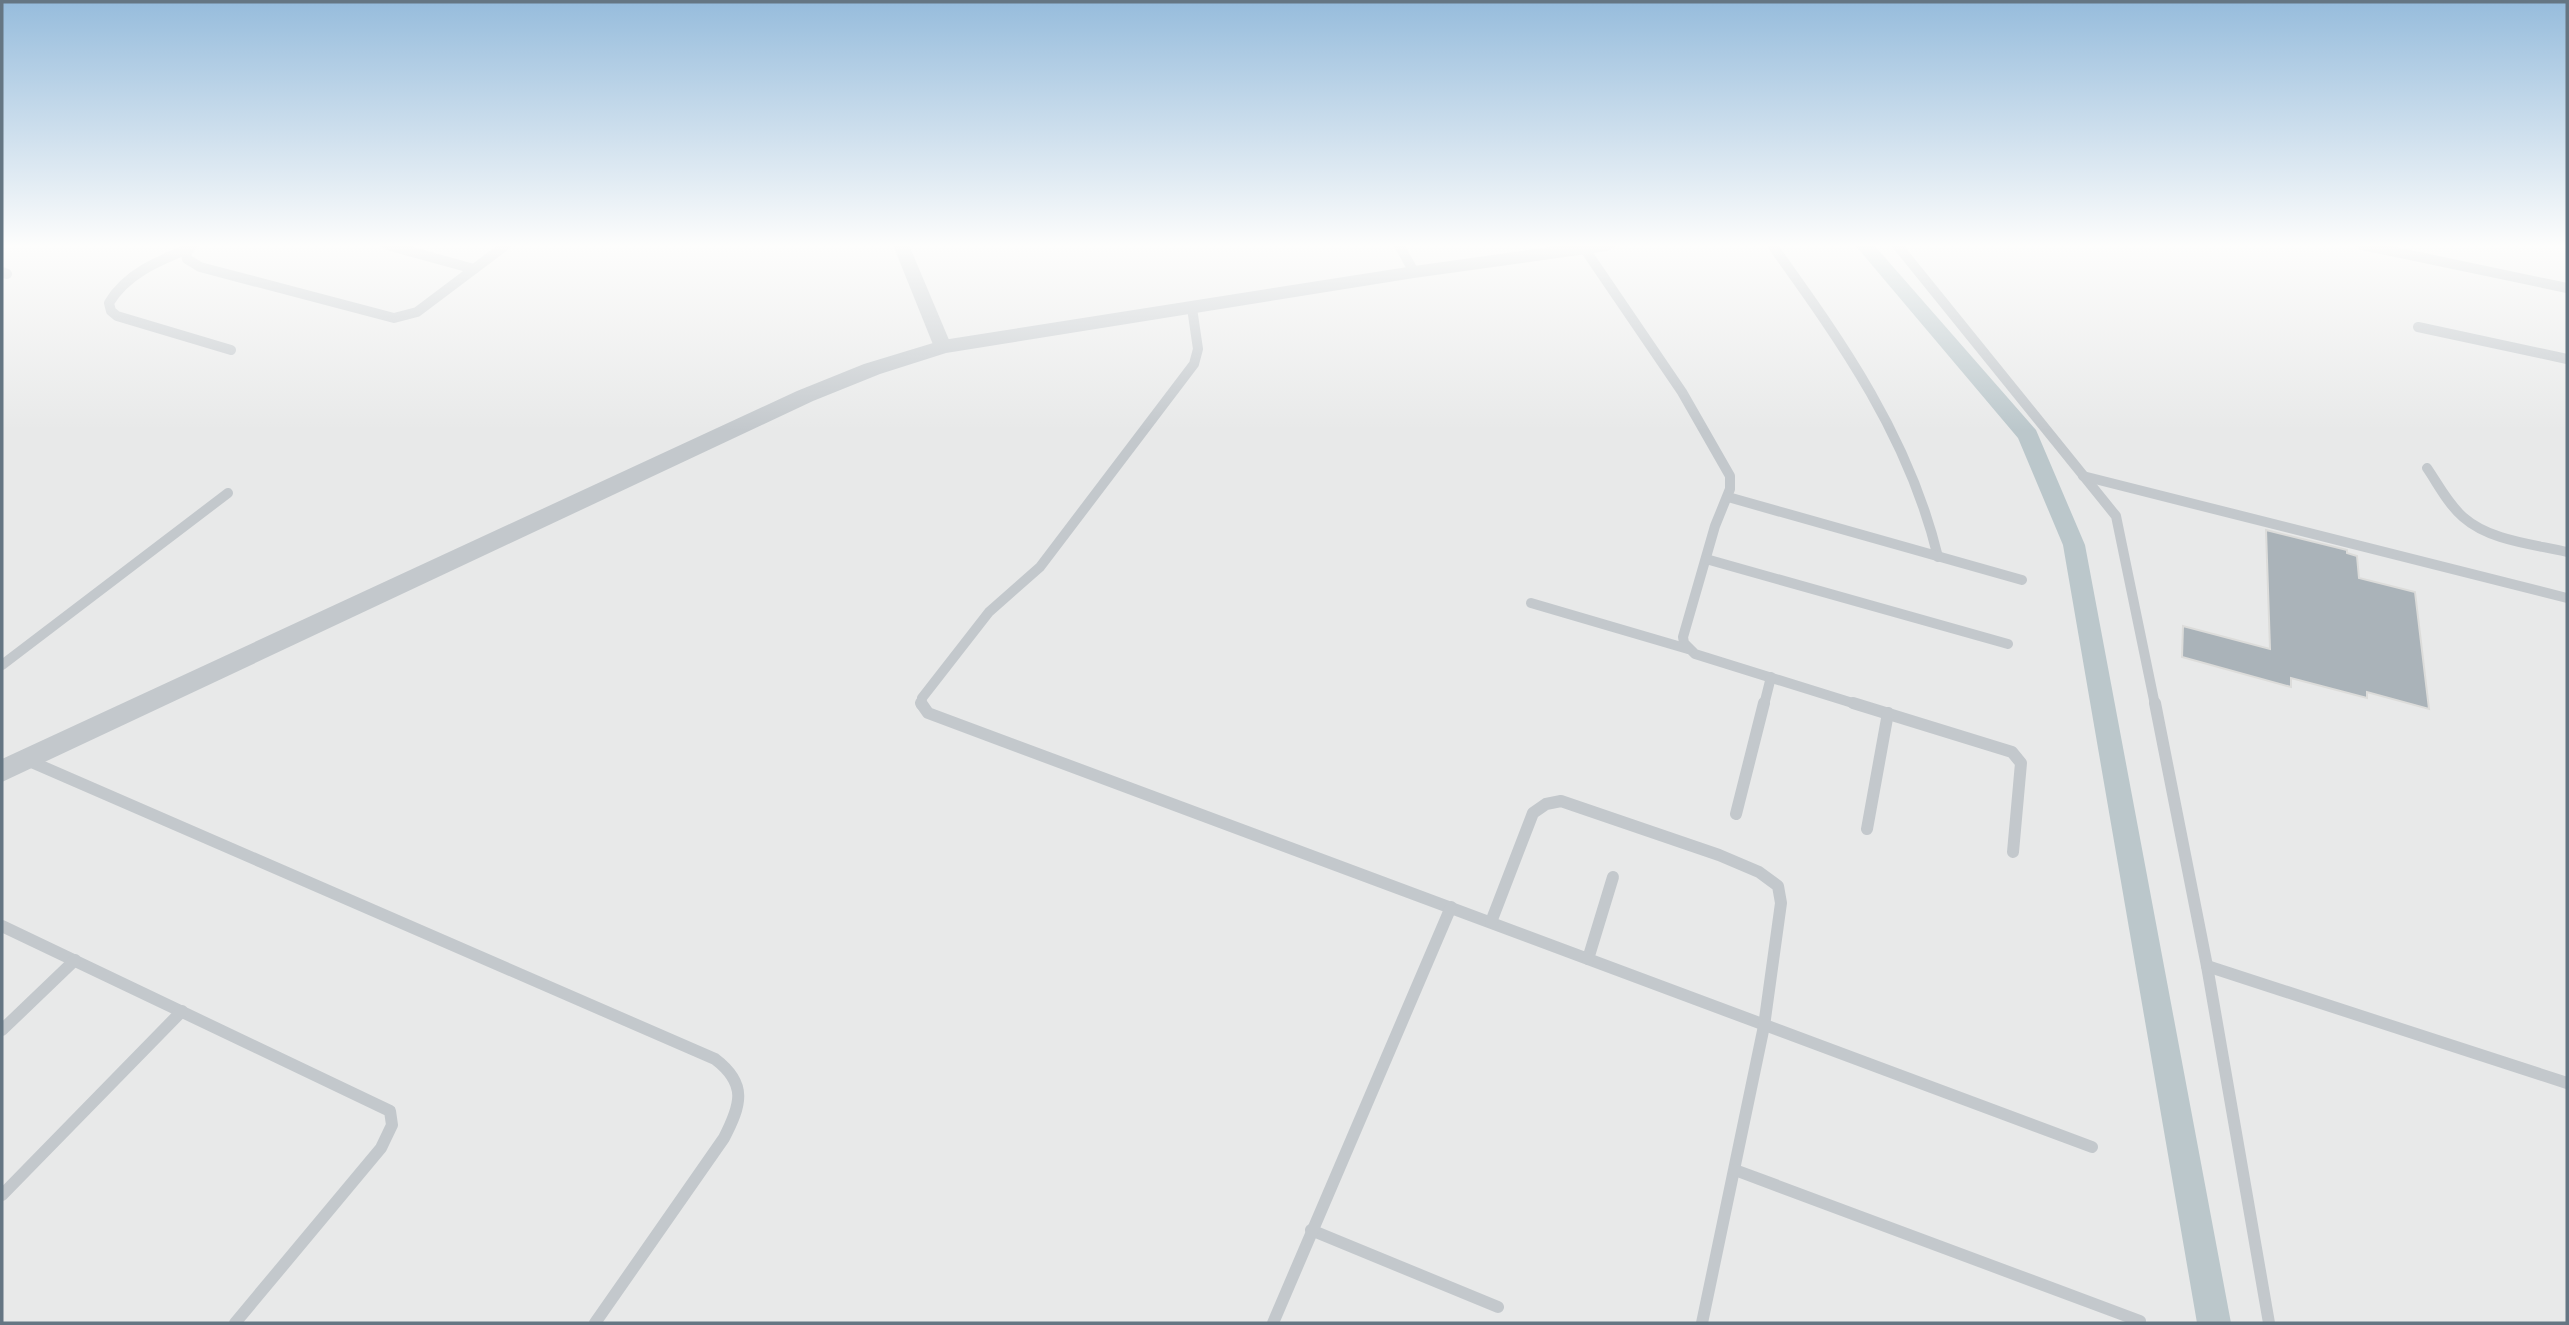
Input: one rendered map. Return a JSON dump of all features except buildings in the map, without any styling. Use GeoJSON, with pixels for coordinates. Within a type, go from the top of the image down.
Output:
{"type":"FeatureCollection","features":[{"type":"Feature","properties":{"kind":"street"},"geometry":{"type":"LineString","coordinates":[[926,307],[943,347]]}},
{"type":"Feature","properties":{"kind":"street"},"geometry":{"type":"LineString","coordinates":[[2,771],[805,396],[872,369],[943,347],[1199,307]]}},
{"type":"Feature","properties":{"kind":"lane"},"geometry":{"type":"LineString","coordinates":[[110,307],[117,316],[231,350]]}},
{"type":"Feature","properties":{"kind":"lane"},"geometry":{"type":"LineString","coordinates":[[352,307],[394,318],[416,312],[423,307]]}},
{"type":"Feature","properties":{"kind":"lane"},"geometry":{"type":"LineString","coordinates":[[1624,307],[1682,392],[1726,467],[1730,489],[1716,526],[1683,637],[1688,649]]}},
{"type":"Feature","properties":{"kind":"lane"},"geometry":{"type":"LineString","coordinates":[[1817,307],[1875,399],[1928,509],[1938,556]]}},
{"type":"Feature","properties":{"kind":"lane"},"geometry":{"type":"LineString","coordinates":[[1946,307],[2116,516],[2122,535],[2207,966],[2269,1323]]}},
{"type":"Feature","properties":{"kind":"lane"},"geometry":{"type":"LineString","coordinates":[[1192,308],[1198,349],[1194,364],[1040,567],[989,612],[960,646],[926,692],[921,704],[923,709],[946,722],[1451,907],[2092,1147]]}},
{"type":"Feature","properties":{"kind":"lane"},"geometry":{"type":"LineString","coordinates":[[2418,327],[2567,359]]}},
{"type":"Feature","properties":{"kind":"lane"},"geometry":{"type":"LineString","coordinates":[[2427,468],[2458,512],[2471,524],[2494,533],[2567,552]]}},
{"type":"Feature","properties":{"kind":"lane"},"geometry":{"type":"LineString","coordinates":[[2083,476],[2567,598]]}},
{"type":"Feature","properties":{"kind":"lane"},"geometry":{"type":"LineString","coordinates":[[2,665],[228,493]]}},
{"type":"Feature","properties":{"kind":"lane"},"geometry":{"type":"LineString","coordinates":[[1728,497],[2022,580]]}},
{"type":"Feature","properties":{"kind":"lane"},"geometry":{"type":"LineString","coordinates":[[1706,559],[2008,643]]}},
{"type":"Feature","properties":{"kind":"lane"},"geometry":{"type":"LineString","coordinates":[[1531,603],[1688,649],[1695,654],[2017,754],[2021,763],[2013,852]]}},
{"type":"Feature","properties":{"kind":"lane"},"geometry":{"type":"LineString","coordinates":[[1736,814],[1771,677]]}},
{"type":"Feature","properties":{"kind":"lane"},"geometry":{"type":"LineString","coordinates":[[1867,829],[1888,713]]}},
{"type":"Feature","properties":{"kind":"lane"},"geometry":{"type":"LineString","coordinates":[[26,760],[715,1059],[729,1068],[736,1078],[740,1095],[736,1115],[724,1138],[595,1323]]}},
{"type":"Feature","properties":{"kind":"lane"},"geometry":{"type":"LineString","coordinates":[[1491,922],[1533,813],[1552,801],[1561,801],[1719,855],[1765,876],[1778,886],[1782,896],[1764,1026],[1702,1323]]}},
{"type":"Feature","properties":{"kind":"lane"},"geometry":{"type":"LineString","coordinates":[[1588,959],[1614,877]]}},
{"type":"Feature","properties":{"kind":"lane"},"geometry":{"type":"LineString","coordinates":[[1273,1323],[1451,907]]}},
{"type":"Feature","properties":{"kind":"lane"},"geometry":{"type":"LineString","coordinates":[[2,926],[383,1107],[392,1116],[392,1125],[381,1148],[235,1323]]}},
{"type":"Feature","properties":{"kind":"lane"},"geometry":{"type":"LineString","coordinates":[[2,1030],[75,961]]}},
{"type":"Feature","properties":{"kind":"lane"},"geometry":{"type":"LineString","coordinates":[[2207,966],[2567,1083]]}},
{"type":"Feature","properties":{"kind":"lane"},"geometry":{"type":"LineString","coordinates":[[2,1195],[182,1011]]}},
{"type":"Feature","properties":{"kind":"lane"},"geometry":{"type":"LineString","coordinates":[[1735,1171],[2140,1321]]}},
{"type":"Feature","properties":{"kind":"lane"},"geometry":{"type":"LineString","coordinates":[[1311,1230],[1498,1307]]}},
{"type":"Feature","properties":{"kind":"shaded area"},"geometry":{"type":"Polygon","coordinates":[[[2,307],[2567,307],[2567,1323],[2,1323],[2,307]]]}},
{"type":"Feature","properties":{"kind":"waterway"},"geometry":{"type":"LineString","coordinates":[[1917,307],[2028,435],[2074,545],[2214,1323]]}}]}
